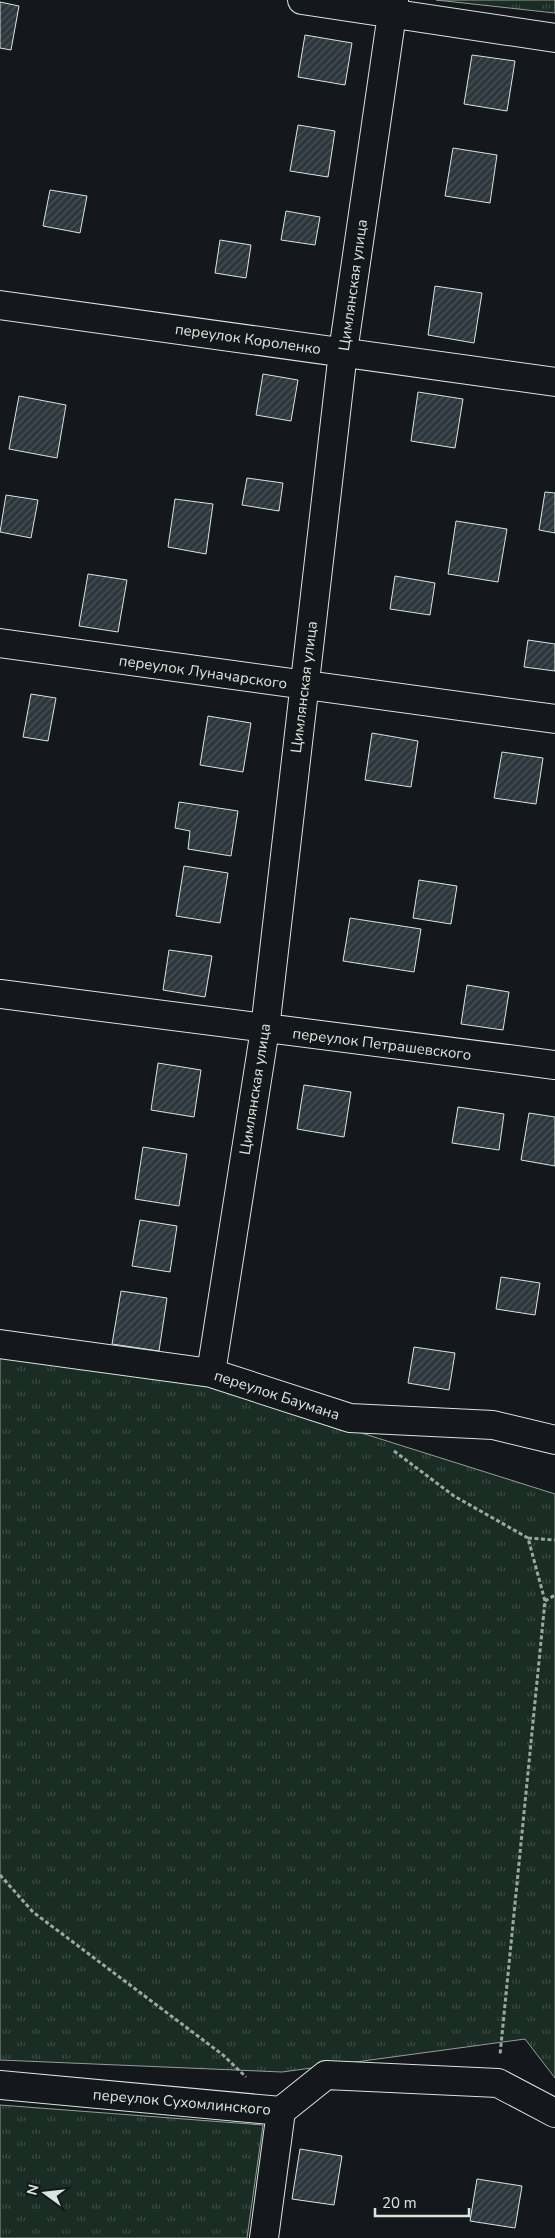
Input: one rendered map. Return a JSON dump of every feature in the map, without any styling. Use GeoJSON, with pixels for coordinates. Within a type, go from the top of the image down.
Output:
{"type":"FeatureCollection","features":[{"type":"Feature","properties":{"kind":"street"},"geometry":{"type":"LineString","coordinates":[[302,0],[394,6],[555,38]]}},
{"type":"Feature","properties":{"kind":"street","name":"Цимлянская улица"},"geometry":{"type":"LineString","coordinates":[[211,1373],[265,1029],[343,352],[394,6]]}},
{"type":"Feature","properties":{"kind":"street","name":"переулок Короленко"},"geometry":{"type":"LineString","coordinates":[[0,305],[555,382]]}},
{"type":"Feature","properties":{"kind":"street","name":"переулок Луначарского"},"geometry":{"type":"LineString","coordinates":[[0,643],[555,719]]}},
{"type":"Feature","properties":{"kind":"street","name":"переулок Петрашевского"},"geometry":{"type":"LineString","coordinates":[[0,994],[555,1065]]}},
{"type":"Feature","properties":{"kind":"street","name":"переулок Баумана"},"geometry":{"type":"LineString","coordinates":[[0,1344],[211,1373],[350,1418],[492,1425],[555,1440]]}},
{"type":"Feature","properties":{"kind":"street","name":"переулок Сухомлинского"},"geometry":{"type":"LineString","coordinates":[[0,2085],[281,2111],[326,2076],[498,2083],[555,2113]]}},
{"type":"Feature","properties":{"kind":"street"},"geometry":{"type":"LineString","coordinates":[[264,2238],[281,2111]]}},
{"type":"Feature","properties":{"kind":"path"},"geometry":{"type":"LineString","coordinates":[[390,1448],[454,1496],[528,1538],[555,1540]]}},
{"type":"Feature","properties":{"kind":"path"},"geometry":{"type":"LineString","coordinates":[[498,2083],[545,1601],[528,1538]]}},
{"type":"Feature","properties":{"kind":"path"},"geometry":{"type":"LineString","coordinates":[[545,1601],[555,1595]]}},
{"type":"Feature","properties":{"kind":"path"},"geometry":{"type":"LineString","coordinates":[[0,1875],[33,1912],[223,2055],[249,2080]]}},
{"type":"Feature","properties":{"kind":"green space"},"geometry":{"type":"Polygon","coordinates":[[[436,0],[555,0],[555,13],[436,0]]]}},
{"type":"Feature","properties":{"kind":"green space"},"geometry":{"type":"Polygon","coordinates":[[[0,1352],[222,1389],[555,1494],[555,2078],[525,2039],[282,2072],[0,2060],[0,1352]]]}},
{"type":"Feature","properties":{"kind":"green space"},"geometry":{"type":"Polygon","coordinates":[[[0,2105],[263,2125],[247,2238],[0,2238],[0,2105]]]}},
{"type":"Feature","properties":{"kind":"building"},"geometry":{"type":"Polygon","coordinates":[[[0,2],[19,6],[11,50],[0,48],[0,2]]]}},
{"type":"Feature","properties":{"kind":"building"},"geometry":{"type":"Polygon","coordinates":[[[305,35],[352,43],[345,85],[298,77],[305,35]]]}},
{"type":"Feature","properties":{"kind":"building"},"geometry":{"type":"Polygon","coordinates":[[[472,55],[515,61],[507,111],[464,104],[472,55]]]}},
{"type":"Feature","properties":{"kind":"building"},"geometry":{"type":"Polygon","coordinates":[[[298,125],[335,131],[328,177],[290,171],[298,125]]]}},
{"type":"Feature","properties":{"kind":"building"},"geometry":{"type":"Polygon","coordinates":[[[453,148],[497,155],[490,203],[445,196],[453,148]]]}},
{"type":"Feature","properties":{"kind":"building"},"geometry":{"type":"Polygon","coordinates":[[[50,190],[87,196],[80,233],[43,226],[50,190]]]}},
{"type":"Feature","properties":{"kind":"building"},"geometry":{"type":"Polygon","coordinates":[[[286,211],[320,217],[315,245],[281,240],[286,211]]]}},
{"type":"Feature","properties":{"kind":"building"},"geometry":{"type":"Polygon","coordinates":[[[220,240],[251,245],[246,278],[215,273],[220,240]]]}},
{"type":"Feature","properties":{"kind":"building"},"geometry":{"type":"Polygon","coordinates":[[[435,286],[482,293],[474,343],[428,335],[435,286]]]}},
{"type":"Feature","properties":{"kind":"building"},"geometry":{"type":"Polygon","coordinates":[[[263,374],[298,380],[291,421],[256,415],[263,374]]]}},
{"type":"Feature","properties":{"kind":"building"},"geometry":{"type":"Polygon","coordinates":[[[418,392],[463,399],[455,448],[411,441],[418,392]]]}},
{"type":"Feature","properties":{"kind":"building"},"geometry":{"type":"Polygon","coordinates":[[[19,396],[66,405],[57,458],[9,449],[19,396]]]}},
{"type":"Feature","properties":{"kind":"building"},"geometry":{"type":"Polygon","coordinates":[[[247,478],[283,483],[279,511],[242,505],[247,478]]]}},
{"type":"Feature","properties":{"kind":"building"},"geometry":{"type":"Polygon","coordinates":[[[545,492],[555,493],[555,533],[539,530],[545,492]]]}},
{"type":"Feature","properties":{"kind":"building"},"geometry":{"type":"Polygon","coordinates":[[[6,495],[38,500],[31,538],[0,532],[6,495]]]}},
{"type":"Feature","properties":{"kind":"building"},"geometry":{"type":"Polygon","coordinates":[[[175,499],[213,504],[206,554],[168,547],[175,499]]]}},
{"type":"Feature","properties":{"kind":"building"},"geometry":{"type":"Polygon","coordinates":[[[456,521],[507,529],[498,582],[448,574],[456,521]]]}},
{"type":"Feature","properties":{"kind":"building"},"geometry":{"type":"Polygon","coordinates":[[[88,574],[127,580],[118,632],[79,626],[88,574]]]}},
{"type":"Feature","properties":{"kind":"building"},"geometry":{"type":"Polygon","coordinates":[[[395,576],[435,583],[430,615],[390,609],[395,576]]]}},
{"type":"Feature","properties":{"kind":"building"},"geometry":{"type":"Polygon","coordinates":[[[528,640],[555,644],[555,671],[524,667],[528,640]]]}},
{"type":"Feature","properties":{"kind":"building"},"geometry":{"type":"Polygon","coordinates":[[[31,694],[56,698],[48,741],[23,737],[31,694]]]}},
{"type":"Feature","properties":{"kind":"building"},"geometry":{"type":"Polygon","coordinates":[[[208,716],[251,723],[243,772],[200,765],[208,716]]]}},
{"type":"Feature","properties":{"kind":"building"},"geometry":{"type":"Polygon","coordinates":[[[372,733],[418,741],[411,787],[365,780],[372,733]]]}},
{"type":"Feature","properties":{"kind":"building"},"geometry":{"type":"Polygon","coordinates":[[[502,752],[543,758],[536,804],[494,798],[502,752]]]}},
{"type":"Feature","properties":{"kind":"building"},"geometry":{"type":"Polygon","coordinates":[[[179,802],[238,811],[231,856],[188,849],[190,831],[175,828],[179,802]]]}},
{"type":"Feature","properties":{"kind":"building"},"geometry":{"type":"Polygon","coordinates":[[[184,866],[228,873],[220,923],[176,916],[184,866]]]}},
{"type":"Feature","properties":{"kind":"building"},"geometry":{"type":"Polygon","coordinates":[[[419,880],[457,886],[451,924],[413,918],[419,880]]]}},
{"type":"Feature","properties":{"kind":"building"},"geometry":{"type":"Polygon","coordinates":[[[350,918],[421,929],[414,972],[343,961],[350,918]]]}},
{"type":"Feature","properties":{"kind":"building"},"geometry":{"type":"Polygon","coordinates":[[[169,950],[212,956],[205,997],[163,990],[169,950]]]}},
{"type":"Feature","properties":{"kind":"building"},"geometry":{"type":"Polygon","coordinates":[[[467,985],[509,992],[503,1030],[461,1024],[467,985]]]}},
{"type":"Feature","properties":{"kind":"building"},"geometry":{"type":"Polygon","coordinates":[[[158,1063],[201,1070],[194,1117],[151,1110],[158,1063]]]}},
{"type":"Feature","properties":{"kind":"building"},"geometry":{"type":"Polygon","coordinates":[[[304,1085],[351,1092],[344,1137],[297,1129],[304,1085]]]}},
{"type":"Feature","properties":{"kind":"building"},"geometry":{"type":"Polygon","coordinates":[[[458,1107],[504,1114],[499,1150],[452,1143],[458,1107]]]}},
{"type":"Feature","properties":{"kind":"building"},"geometry":{"type":"Polygon","coordinates":[[[529,1113],[555,1117],[555,1166],[521,1160],[529,1113]]]}},
{"type":"Feature","properties":{"kind":"building"},"geometry":{"type":"Polygon","coordinates":[[[143,1147],[187,1154],[179,1206],[135,1199],[143,1147]]]}},
{"type":"Feature","properties":{"kind":"building"},"geometry":{"type":"Polygon","coordinates":[[[140,1220],[177,1226],[170,1272],[132,1266],[140,1220]]]}},
{"type":"Feature","properties":{"kind":"building"},"geometry":{"type":"Polygon","coordinates":[[[501,1277],[540,1283],[535,1315],[496,1309],[501,1277]]]}},
{"type":"Feature","properties":{"kind":"building"},"geometry":{"type":"Polygon","coordinates":[[[121,1291],[167,1298],[159,1351],[112,1344],[121,1291]]]}},
{"type":"Feature","properties":{"kind":"building"},"geometry":{"type":"Polygon","coordinates":[[[414,1347],[455,1353],[449,1390],[408,1383],[414,1347]]]}},
{"type":"Feature","properties":{"kind":"building"},"geometry":{"type":"Polygon","coordinates":[[[300,2149],[342,2156],[334,2205],[292,2199],[300,2149]]]}},
{"type":"Feature","properties":{"kind":"building"},"geometry":{"type":"Polygon","coordinates":[[[477,2179],[522,2186],[515,2228],[470,2221],[477,2179]]]}}]}
